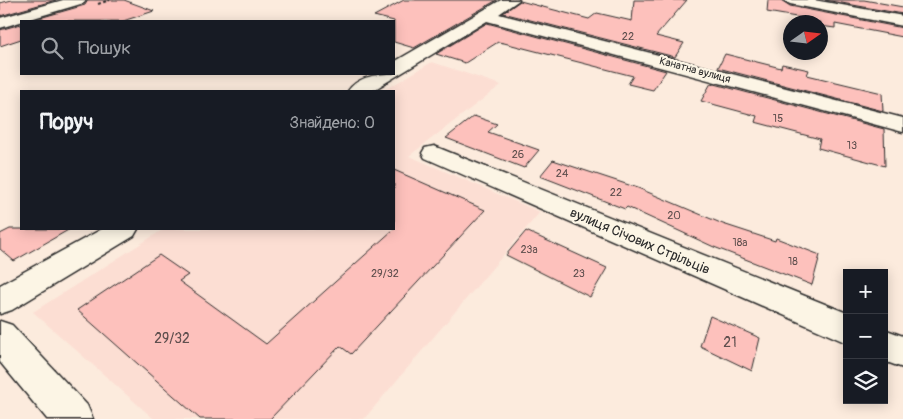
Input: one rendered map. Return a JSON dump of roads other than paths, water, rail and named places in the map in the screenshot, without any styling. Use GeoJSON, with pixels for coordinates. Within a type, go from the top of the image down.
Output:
{"type":"FeatureCollection","features":[{"type":"Feature","properties":{"kind":"street"},"geometry":{"type":"LineString","coordinates":[[0,23],[79,0]]}},
{"type":"Feature","properties":{"kind":"street"},"geometry":{"type":"LineString","coordinates":[[395,69],[512,0]]}},
{"type":"Feature","properties":{"kind":"street"},"geometry":{"type":"LineString","coordinates":[[790,0],[903,21]]}},
{"type":"Feature","properties":{"kind":"street","name":"Канатна вулиця"},"geometry":{"type":"LineString","coordinates":[[486,16],[903,124]]}},
{"type":"Feature","properties":{"kind":"street"},"geometry":{"type":"LineString","coordinates":[[360,90],[386,75]]}},
{"type":"Feature","properties":{"kind":"street","name":"вулиця Січових Стрільців"},"geometry":{"type":"LineString","coordinates":[[434,153],[843,326]]}},
{"type":"Feature","properties":{"kind":"street"},"geometry":{"type":"LineString","coordinates":[[0,301],[122,230]]}},
{"type":"Feature","properties":{"kind":"street"},"geometry":{"type":"LineString","coordinates":[[0,336],[73,419]]}},
{"type":"Feature","properties":{"kind":"street"},"geometry":{"type":"LineString","coordinates":[[888,346],[903,352]]}}]}
